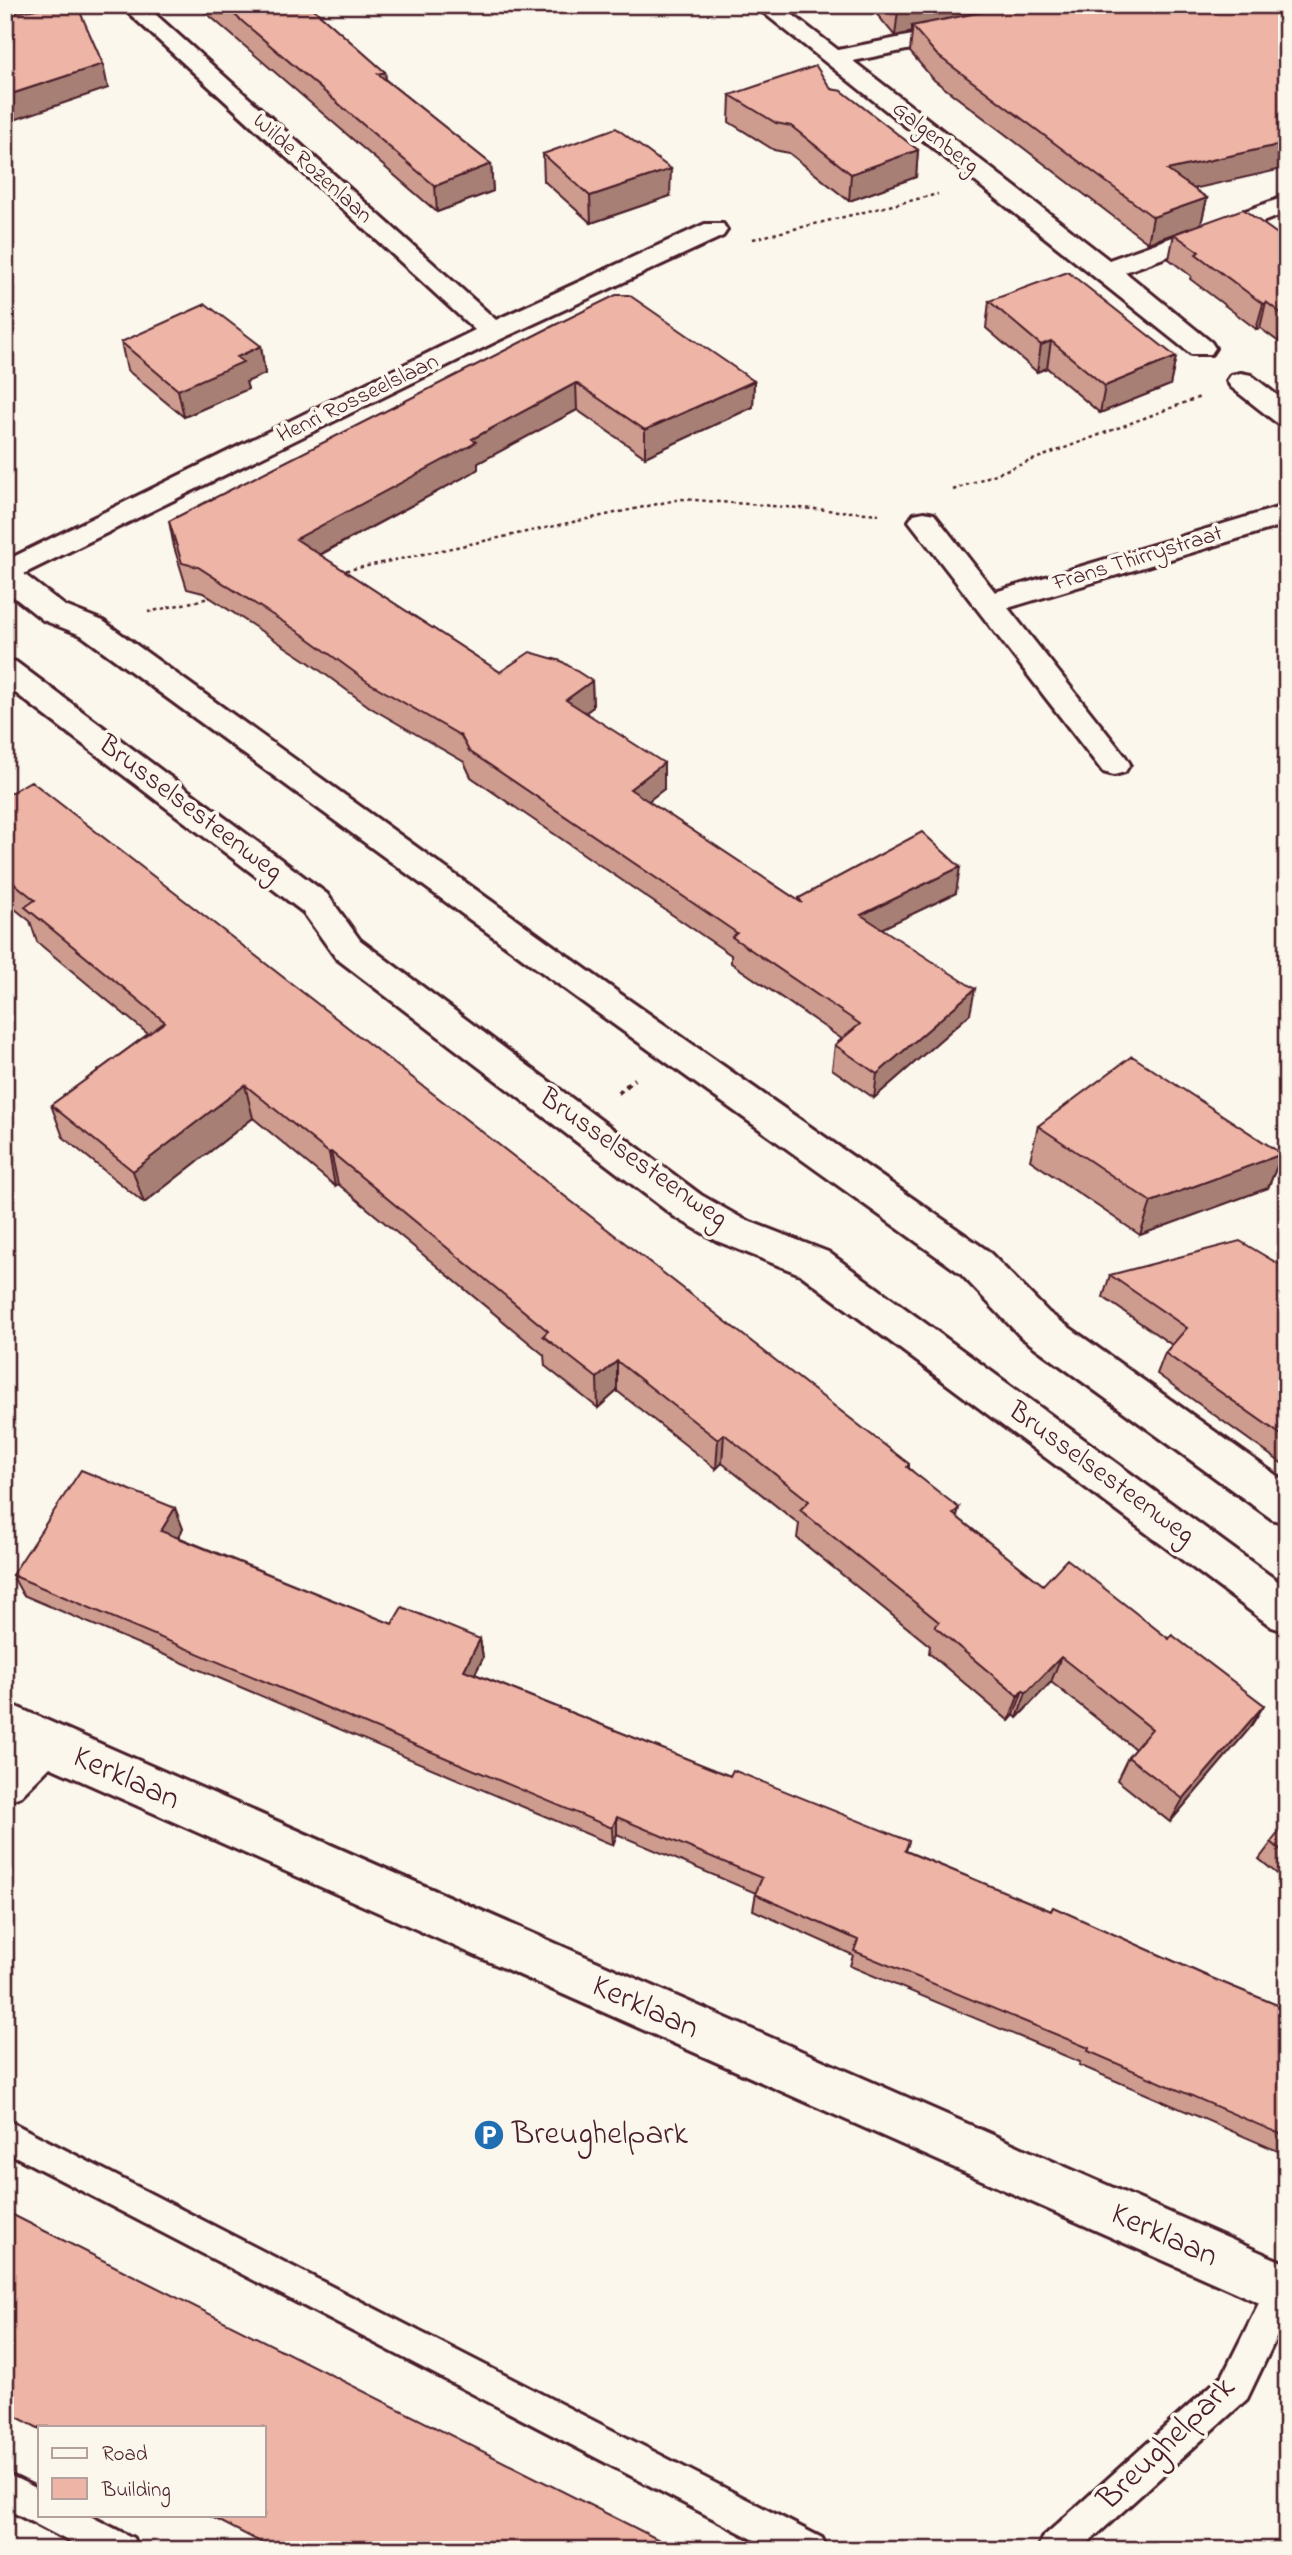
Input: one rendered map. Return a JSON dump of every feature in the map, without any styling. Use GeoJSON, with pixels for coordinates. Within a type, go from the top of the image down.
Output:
{"type":"FeatureCollection","features":[{"type":"Feature","properties":{"kind":"street","name":"Wilde Rozenlaan"},"geometry":{"type":"LineString","coordinates":[[131,5],[493,332]]}},
{"type":"Feature","properties":{"kind":"street","name":"Galgenberg"},"geometry":{"type":"LineString","coordinates":[[765,5],[1106,270],[1200,348]]}},
{"type":"Feature","properties":{"kind":"street"},"geometry":{"type":"LineString","coordinates":[[834,58],[983,28]]}},
{"type":"Feature","properties":{"kind":"street"},"geometry":{"type":"LineString","coordinates":[[1106,270],[1287,204]]}},
{"type":"Feature","properties":{"kind":"street","name":"Henri Rosseelslaan"},"geometry":{"type":"LineString","coordinates":[[5,574],[493,332],[714,230]]}},
{"type":"Feature","properties":{"kind":"street"},"geometry":{"type":"LineString","coordinates":[[1241,381],[1287,417]]}},
{"type":"Feature","properties":{"kind":"street","name":"Frans Thirrystraat"},"geometry":{"type":"LineString","coordinates":[[988,604],[1287,514]]}},
{"type":"Feature","properties":{"kind":"street"},"geometry":{"type":"LineString","coordinates":[[924,521],[1114,764]]}},
{"type":"Feature","properties":{"kind":"street"},"geometry":{"type":"LineString","coordinates":[[5,574],[54,613],[92,628],[607,1002],[974,1262],[1035,1325],[1287,1506]]}},
{"type":"Feature","properties":{"kind":"street","name":"Brusselsesteenweg"},"geometry":{"type":"LineString","coordinates":[[5,669],[315,903],[348,949],[688,1206],[730,1230],[814,1263],[1287,1613]]}},
{"type":"Feature","properties":{"kind":"street"},"geometry":{"type":"LineString","coordinates":[[5,1781],[24,1733]]}},
{"type":"Feature","properties":{"kind":"street","name":"Kerklaan"},"geometry":{"type":"LineString","coordinates":[[24,1733],[1285,2289]]}},
{"type":"Feature","properties":{"kind":"lane"},"geometry":{"type":"LineString","coordinates":[[5,2134],[810,2550]]}},
{"type":"Feature","properties":{"kind":"lane","name":"Breughelpark"},"geometry":{"type":"LineString","coordinates":[[1054,2550],[1235,2387],[1285,2289]]}},
{"type":"Feature","properties":{"kind":"lane"},"geometry":{"type":"LineString","coordinates":[[5,2490],[38,2507]]}},
{"type":"Feature","properties":{"kind":"lane"},"geometry":{"type":"LineString","coordinates":[[55,2516],[121,2550]]}},
{"type":"Feature","properties":{"kind":"path"},"geometry":{"type":"LineString","coordinates":[[5,11],[34,5]]}},
{"type":"Feature","properties":{"kind":"path"},"geometry":{"type":"LineString","coordinates":[[714,230],[736,243],[990,181]]}},
{"type":"Feature","properties":{"kind":"path"},"geometry":{"type":"LineString","coordinates":[[941,495],[1241,381]]}},
{"type":"Feature","properties":{"kind":"path"},"geometry":{"type":"LineString","coordinates":[[337,572],[681,499],[889,514]]}},
{"type":"Feature","properties":{"kind":"path"},"geometry":{"type":"LineString","coordinates":[[92,628],[223,595]]}},
{"type":"Feature","properties":{"kind":"building"},"geometry":{"type":"Polygon","coordinates":[[[57,5],[77,5],[103,64],[5,96],[5,15],[57,5]]]}},
{"type":"Feature","properties":{"kind":"building"},"geometry":{"type":"Polygon","coordinates":[[[223,5],[309,5],[385,72],[378,74],[491,164],[435,186],[223,5]]]}},
{"type":"Feature","properties":{"kind":"building"},"geometry":{"type":"Polygon","coordinates":[[[893,5],[921,5],[898,10],[893,5]]]}},
{"type":"Feature","properties":{"kind":"building"},"geometry":{"type":"Polygon","coordinates":[[[1017,5],[1283,5],[1287,9],[1287,143],[1167,170],[1207,198],[1153,217],[937,55],[912,26],[1017,5]]]}},
{"type":"Feature","properties":{"kind":"building"},"geometry":{"type":"Polygon","coordinates":[[[816,66],[831,89],[842,91],[918,150],[851,174],[791,126],[776,123],[730,95],[816,66]]]}},
{"type":"Feature","properties":{"kind":"building"},"geometry":{"type":"Polygon","coordinates":[[[616,128],[671,169],[590,196],[543,154],[616,128]]]}},
{"type":"Feature","properties":{"kind":"building"},"geometry":{"type":"Polygon","coordinates":[[[1243,209],[1287,241],[1286,317],[1266,302],[1263,304],[1196,254],[1199,252],[1174,234],[1243,209]]]}},
{"type":"Feature","properties":{"kind":"building"},"geometry":{"type":"Polygon","coordinates":[[[1068,272],[1176,357],[1105,386],[1051,341],[1041,345],[989,301],[1068,272]]]}},
{"type":"Feature","properties":{"kind":"building"},"geometry":{"type":"Polygon","coordinates":[[[616,295],[629,295],[754,381],[645,430],[576,383],[472,439],[476,442],[470,446],[296,539],[500,672],[530,652],[561,661],[592,681],[566,700],[664,763],[630,789],[802,903],[799,898],[922,832],[960,867],[861,915],[975,989],[877,1074],[835,1045],[860,1024],[732,937],[737,933],[469,751],[461,736],[368,682],[302,634],[198,567],[182,563],[169,521],[616,295]]]}},
{"type":"Feature","properties":{"kind":"building"},"geometry":{"type":"Polygon","coordinates":[[[206,304],[261,346],[237,357],[243,362],[178,390],[121,342],[206,304]]]}},
{"type":"Feature","properties":{"kind":"building"},"geometry":{"type":"Polygon","coordinates":[[[31,781],[909,1464],[907,1467],[959,1508],[953,1514],[1043,1585],[1067,1559],[1169,1639],[1172,1635],[1264,1705],[1183,1799],[1128,1757],[1152,1729],[1061,1657],[1026,1693],[1023,1690],[1018,1696],[935,1627],[939,1622],[800,1510],[809,1501],[724,1434],[718,1440],[617,1361],[597,1378],[543,1336],[548,1331],[331,1152],[245,1085],[133,1171],[51,1105],[165,1022],[25,907],[35,900],[5,876],[5,796],[31,781]]]}},
{"type":"Feature","properties":{"kind":"building"},"geometry":{"type":"Polygon","coordinates":[[[1132,1056],[1282,1154],[1151,1202],[1038,1126],[1132,1056]]]}},
{"type":"Feature","properties":{"kind":"building"},"geometry":{"type":"Polygon","coordinates":[[[1240,1241],[1287,1269],[1287,1439],[1165,1353],[1187,1328],[1110,1275],[1240,1241]]]}},
{"type":"Feature","properties":{"kind":"building"},"geometry":{"type":"Polygon","coordinates":[[[81,1470],[175,1508],[161,1531],[392,1624],[402,1607],[480,1639],[464,1670],[730,1776],[733,1770],[909,1841],[905,1851],[1051,1911],[1053,1907],[1287,2009],[1287,2137],[1088,2051],[1089,2048],[854,1951],[858,1940],[755,1894],[762,1878],[617,1817],[612,1828],[12,1575],[81,1470]]]}},
{"type":"Feature","properties":{"kind":"building"},"geometry":{"type":"Polygon","coordinates":[[[1287,1822],[1287,1855],[1271,1842],[1287,1822]]]}},
{"type":"Feature","properties":{"kind":"building"},"geometry":{"type":"Polygon","coordinates":[[[5,2211],[679,2550],[276,2550],[210,2516],[266,2516],[266,2426],[38,2428],[5,2411],[5,2211]]]}},
{"type":"Feature","properties":{"kind":"place","name":"Breughelpark"},"geometry":{"type":"Point","coordinates":[489,2135]}}]}
